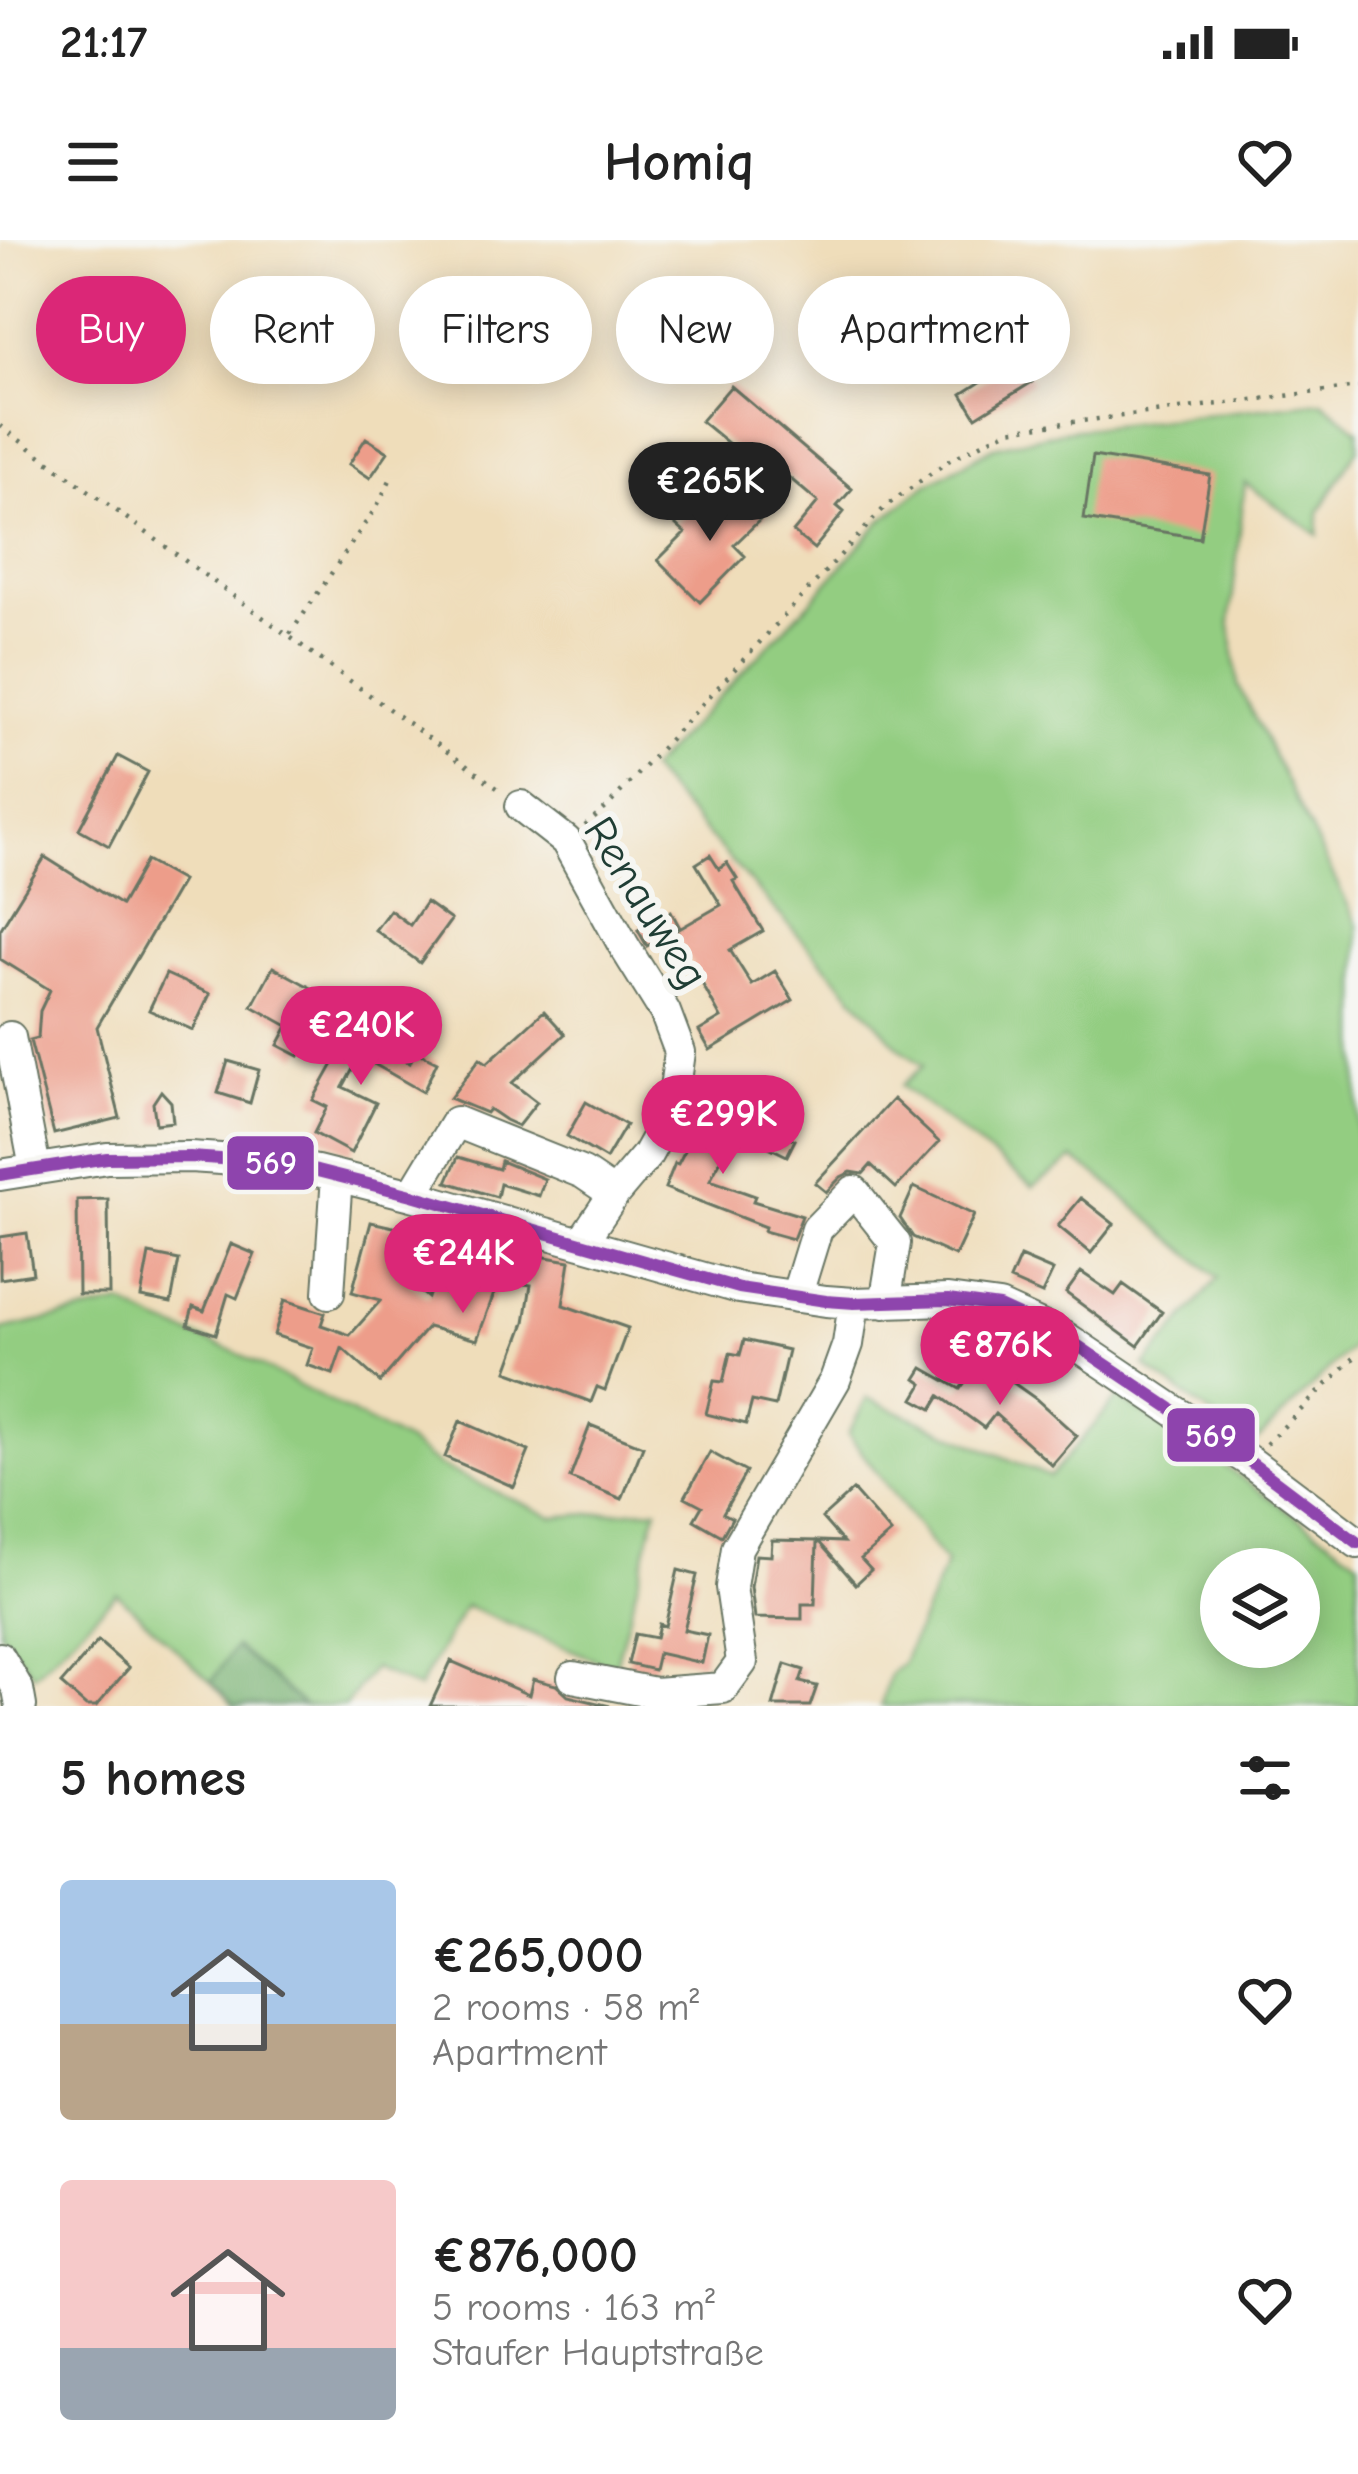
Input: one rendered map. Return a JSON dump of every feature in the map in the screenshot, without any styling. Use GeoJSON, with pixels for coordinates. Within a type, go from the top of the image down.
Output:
{"type":"FeatureCollection","features":[{"type":"Feature","properties":{"kind":"street","name":"Renauweg"},"geometry":{"type":"LineString","coordinates":[[521,806],[566,841],[665,1012],[680,1052],[672,1110],[581,1243]]}},
{"type":"Feature","properties":{"kind":"street"},"geometry":{"type":"LineString","coordinates":[[10,1037],[35,1168]]}},
{"type":"Feature","properties":{"kind":"street"},"geometry":{"type":"LineString","coordinates":[[412,1195],[456,1122],[583,1173],[614,1194]]}},
{"type":"Feature","properties":{"kind":"street"},"geometry":{"type":"LineString","coordinates":[[0,1175],[107,1158],[190,1156],[290,1166],[412,1195],[709,1281],[796,1297],[870,1303],[978,1302],[1020,1315],[1065,1337],[1249,1461],[1358,1543]]}},
{"type":"Feature","properties":{"kind":"street"},"geometry":{"type":"LineString","coordinates":[[329,1293],[337,1176]]}},
{"type":"Feature","properties":{"kind":"street"},"geometry":{"type":"LineString","coordinates":[[573,1677],[655,1693],[723,1688],[742,1662],[731,1587],[737,1548],[835,1380],[895,1243],[854,1191],[817,1229],[796,1297]]}},
{"type":"Feature","properties":{"kind":"street"},"geometry":{"type":"LineString","coordinates":[[0,1658],[18,1689],[21,1706]]}},
{"type":"Feature","properties":{"kind":"path"},"geometry":{"type":"LineString","coordinates":[[566,841],[606,808],[886,506],[948,461],[1008,430],[1358,387]]}},
{"type":"Feature","properties":{"kind":"path"},"geometry":{"type":"LineString","coordinates":[[0,426],[521,806]]}},
{"type":"Feature","properties":{"kind":"path"},"geometry":{"type":"LineString","coordinates":[[290,634],[390,480]]}},
{"type":"Feature","properties":{"kind":"path"},"geometry":{"type":"LineString","coordinates":[[1249,1461],[1358,1354]]}},
{"type":"Feature","properties":{"kind":"green space"},"geometry":{"type":"Polygon","coordinates":[[[1322,401],[1358,430],[1358,448],[1319,512],[1318,535],[1245,483],[1230,622],[1238,685],[1358,925],[1358,1340],[1253,1445],[1145,1366],[1218,1278],[1073,1159],[1033,1187],[901,1086],[923,1066],[900,1048],[649,770],[882,520],[926,485],[994,447],[1069,430],[1322,401]]]}},
{"type":"Feature","properties":{"kind":"green space"},"geometry":{"type":"Polygon","coordinates":[[[122,1304],[231,1350],[408,1443],[441,1467],[553,1517],[657,1509],[615,1668],[465,1606],[418,1689],[373,1668],[345,1706],[304,1706],[236,1647],[211,1682],[117,1593],[34,1675],[0,1632],[0,1330],[122,1304]]]}},
{"type":"Feature","properties":{"kind":"green space"},"geometry":{"type":"Polygon","coordinates":[[[1118,1397],[1358,1560],[1358,1706],[881,1706],[890,1674],[902,1664],[946,1564],[848,1434],[867,1398],[1050,1477],[1118,1397]]]}},
{"type":"Feature","properties":{"kind":"green space"},"geometry":{"type":"Polygon","coordinates":[[[235,1647],[304,1706],[234,1706],[211,1682],[235,1647]]]}},
{"type":"Feature","properties":{"kind":"building"},"geometry":{"type":"Polygon","coordinates":[[[978,384],[1029,384],[976,417],[962,394],[978,384]]]}},
{"type":"Feature","properties":{"kind":"building"},"geometry":{"type":"Polygon","coordinates":[[[731,386],[852,489],[837,506],[844,512],[814,549],[793,532],[818,502],[754,448],[746,458],[701,421],[731,386]]]}},
{"type":"Feature","properties":{"kind":"building"},"geometry":{"type":"Polygon","coordinates":[[[366,438],[388,452],[370,478],[349,464],[366,438]]]}},
{"type":"Feature","properties":{"kind":"building"},"geometry":{"type":"Polygon","coordinates":[[[1093,456],[1210,475],[1200,538],[1084,519],[1093,456]]]}},
{"type":"Feature","properties":{"kind":"building"},"geometry":{"type":"Polygon","coordinates":[[[743,492],[766,514],[734,545],[745,556],[700,602],[658,560],[685,533],[675,524],[704,496],[721,514],[743,492]]]}},
{"type":"Feature","properties":{"kind":"building"},"geometry":{"type":"Polygon","coordinates":[[[118,756],[148,772],[109,846],[79,829],[118,756]]]}},
{"type":"Feature","properties":{"kind":"building"},"geometry":{"type":"Polygon","coordinates":[[[710,855],[719,869],[727,863],[763,931],[730,950],[752,985],[775,971],[793,1000],[710,1050],[699,1031],[721,1018],[674,932],[721,905],[696,864],[710,855]]]}},
{"type":"Feature","properties":{"kind":"building"},"geometry":{"type":"Polygon","coordinates":[[[45,857],[121,905],[146,861],[182,881],[97,1027],[120,1118],[54,1134],[30,1040],[38,1038],[40,1011],[50,990],[0,959],[0,930],[45,857]]]}},
{"type":"Feature","properties":{"kind":"building"},"geometry":{"type":"Polygon","coordinates":[[[426,902],[451,920],[420,963],[375,930],[390,910],[410,925],[426,902]]]}},
{"type":"Feature","properties":{"kind":"building"},"geometry":{"type":"Polygon","coordinates":[[[671,911],[680,928],[647,946],[638,930],[671,911]]]}},
{"type":"Feature","properties":{"kind":"building"},"geometry":{"type":"Polygon","coordinates":[[[273,967],[317,991],[296,1030],[309,1037],[299,1056],[278,1045],[288,1026],[252,1006],[273,967]]]}},
{"type":"Feature","properties":{"kind":"building"},"geometry":{"type":"Polygon","coordinates":[[[166,974],[210,994],[193,1030],[149,1010],[166,974]]]}},
{"type":"Feature","properties":{"kind":"building"},"geometry":{"type":"Polygon","coordinates":[[[544,1011],[565,1034],[512,1083],[537,1102],[518,1126],[489,1109],[486,1113],[450,1098],[480,1058],[487,1063],[544,1011]]]}},
{"type":"Feature","properties":{"kind":"building"},"geometry":{"type":"Polygon","coordinates":[[[352,1030],[410,1063],[415,1051],[437,1062],[423,1092],[360,1056],[343,1087],[376,1103],[351,1153],[314,1133],[327,1107],[313,1100],[352,1030]]]}},
{"type":"Feature","properties":{"kind":"building"},"geometry":{"type":"Polygon","coordinates":[[[228,1061],[259,1070],[250,1103],[218,1093],[228,1061]]]}},
{"type":"Feature","properties":{"kind":"building"},"geometry":{"type":"Polygon","coordinates":[[[161,1091],[171,1102],[173,1122],[156,1124],[153,1103],[161,1091]]]}},
{"type":"Feature","properties":{"kind":"building"},"geometry":{"type":"Polygon","coordinates":[[[893,1099],[939,1142],[896,1188],[871,1165],[863,1174],[851,1172],[841,1177],[826,1192],[815,1183],[893,1099]]]}},
{"type":"Feature","properties":{"kind":"building"},"geometry":{"type":"Polygon","coordinates":[[[586,1102],[626,1125],[606,1159],[567,1136],[586,1102]]]}},
{"type":"Feature","properties":{"kind":"building"},"geometry":{"type":"Polygon","coordinates":[[[709,1104],[741,1121],[710,1180],[755,1196],[753,1201],[802,1216],[793,1239],[665,1188],[709,1104]]]}},
{"type":"Feature","properties":{"kind":"building"},"geometry":{"type":"Polygon","coordinates":[[[744,1115],[795,1140],[787,1156],[736,1131],[744,1115]]]}},
{"type":"Feature","properties":{"kind":"building"},"geometry":{"type":"Polygon","coordinates":[[[458,1157],[499,1169],[501,1161],[545,1179],[539,1196],[500,1184],[497,1197],[447,1182],[458,1157]]]}},
{"type":"Feature","properties":{"kind":"building"},"geometry":{"type":"Polygon","coordinates":[[[914,1187],[974,1215],[955,1256],[913,1237],[900,1218],[914,1187]]]}},
{"type":"Feature","properties":{"kind":"building"},"geometry":{"type":"Polygon","coordinates":[[[1081,1198],[1114,1224],[1091,1253],[1058,1226],[1081,1198]]]}},
{"type":"Feature","properties":{"kind":"building"},"geometry":{"type":"Polygon","coordinates":[[[108,1199],[109,1294],[78,1294],[77,1200],[108,1199]]]}},
{"type":"Feature","properties":{"kind":"building"},"geometry":{"type":"Polygon","coordinates":[[[371,1222],[407,1230],[395,1270],[428,1298],[448,1240],[507,1265],[509,1251],[570,1261],[563,1305],[628,1328],[605,1390],[597,1387],[591,1402],[507,1371],[525,1322],[531,1285],[499,1280],[477,1340],[428,1327],[380,1382],[342,1348],[333,1374],[307,1365],[313,1348],[274,1335],[285,1300],[325,1313],[321,1325],[350,1335],[381,1300],[352,1292],[371,1222]]]}},
{"type":"Feature","properties":{"kind":"building"},"geometry":{"type":"Polygon","coordinates":[[[27,1233],[33,1274],[0,1279],[0,1237],[27,1233]]]}},
{"type":"Feature","properties":{"kind":"building"},"geometry":{"type":"Polygon","coordinates":[[[231,1244],[255,1254],[237,1298],[228,1294],[216,1334],[188,1325],[193,1307],[204,1311],[231,1244]]]}},
{"type":"Feature","properties":{"kind":"building"},"geometry":{"type":"Polygon","coordinates":[[[149,1254],[179,1260],[171,1303],[141,1297],[149,1254]]]}},
{"type":"Feature","properties":{"kind":"building"},"geometry":{"type":"Polygon","coordinates":[[[1020,1257],[1053,1271],[1042,1294],[1010,1280],[1020,1257]]]}},
{"type":"Feature","properties":{"kind":"building"},"geometry":{"type":"Polygon","coordinates":[[[1081,1272],[1115,1295],[1123,1284],[1162,1312],[1138,1346],[1066,1293],[1081,1272]]]}},
{"type":"Feature","properties":{"kind":"building"},"geometry":{"type":"Polygon","coordinates":[[[744,1340],[788,1350],[775,1406],[752,1401],[746,1424],[706,1414],[714,1381],[723,1382],[730,1353],[740,1355],[744,1340]]]}},
{"type":"Feature","properties":{"kind":"building"},"geometry":{"type":"Polygon","coordinates":[[[981,1360],[1077,1436],[1052,1465],[995,1414],[984,1428],[940,1396],[932,1409],[914,1399],[923,1384],[916,1379],[923,1368],[960,1389],[981,1360]]]}},
{"type":"Feature","properties":{"kind":"building"},"geometry":{"type":"Polygon","coordinates":[[[460,1421],[529,1451],[514,1487],[445,1457],[460,1421]]]}},
{"type":"Feature","properties":{"kind":"building"},"geometry":{"type":"Polygon","coordinates":[[[590,1425],[643,1446],[622,1499],[570,1478],[590,1425]]]}},
{"type":"Feature","properties":{"kind":"building"},"geometry":{"type":"Polygon","coordinates":[[[710,1452],[746,1472],[723,1513],[732,1518],[722,1536],[694,1520],[702,1506],[685,1497],[710,1452]]]}},
{"type":"Feature","properties":{"kind":"building"},"geometry":{"type":"Polygon","coordinates":[[[853,1490],[891,1533],[861,1559],[871,1570],[856,1584],[818,1541],[843,1542],[822,1518],[853,1490]]]}},
{"type":"Feature","properties":{"kind":"building"},"geometry":{"type":"Polygon","coordinates":[[[772,1540],[817,1541],[815,1604],[802,1604],[802,1619],[755,1618],[751,1587],[756,1555],[771,1556],[772,1540]]]}},
{"type":"Feature","properties":{"kind":"building"},"geometry":{"type":"Polygon","coordinates":[[[678,1570],[697,1575],[684,1630],[708,1635],[702,1663],[658,1653],[654,1670],[628,1664],[635,1634],[656,1638],[659,1624],[665,1626],[678,1570]]]}},
{"type":"Feature","properties":{"kind":"building"},"geometry":{"type":"Polygon","coordinates":[[[98,1641],[129,1668],[96,1706],[86,1706],[61,1684],[98,1641]]]}},
{"type":"Feature","properties":{"kind":"building"},"geometry":{"type":"Polygon","coordinates":[[[451,1661],[529,1695],[533,1679],[556,1685],[568,1696],[610,1706],[430,1706],[451,1661]]]}},
{"type":"Feature","properties":{"kind":"building"},"geometry":{"type":"Polygon","coordinates":[[[785,1664],[804,1670],[800,1682],[817,1686],[810,1706],[773,1706],[785,1664]]]}},
{"type":"Feature","properties":{"kind":"transit line","name":"569"},"geometry":{"type":"LineString","coordinates":[[0,1175],[107,1158],[266,1162],[412,1195],[739,1288],[826,1301],[948,1300],[999,1307],[1065,1337],[1249,1461],[1358,1543]]}}]}
